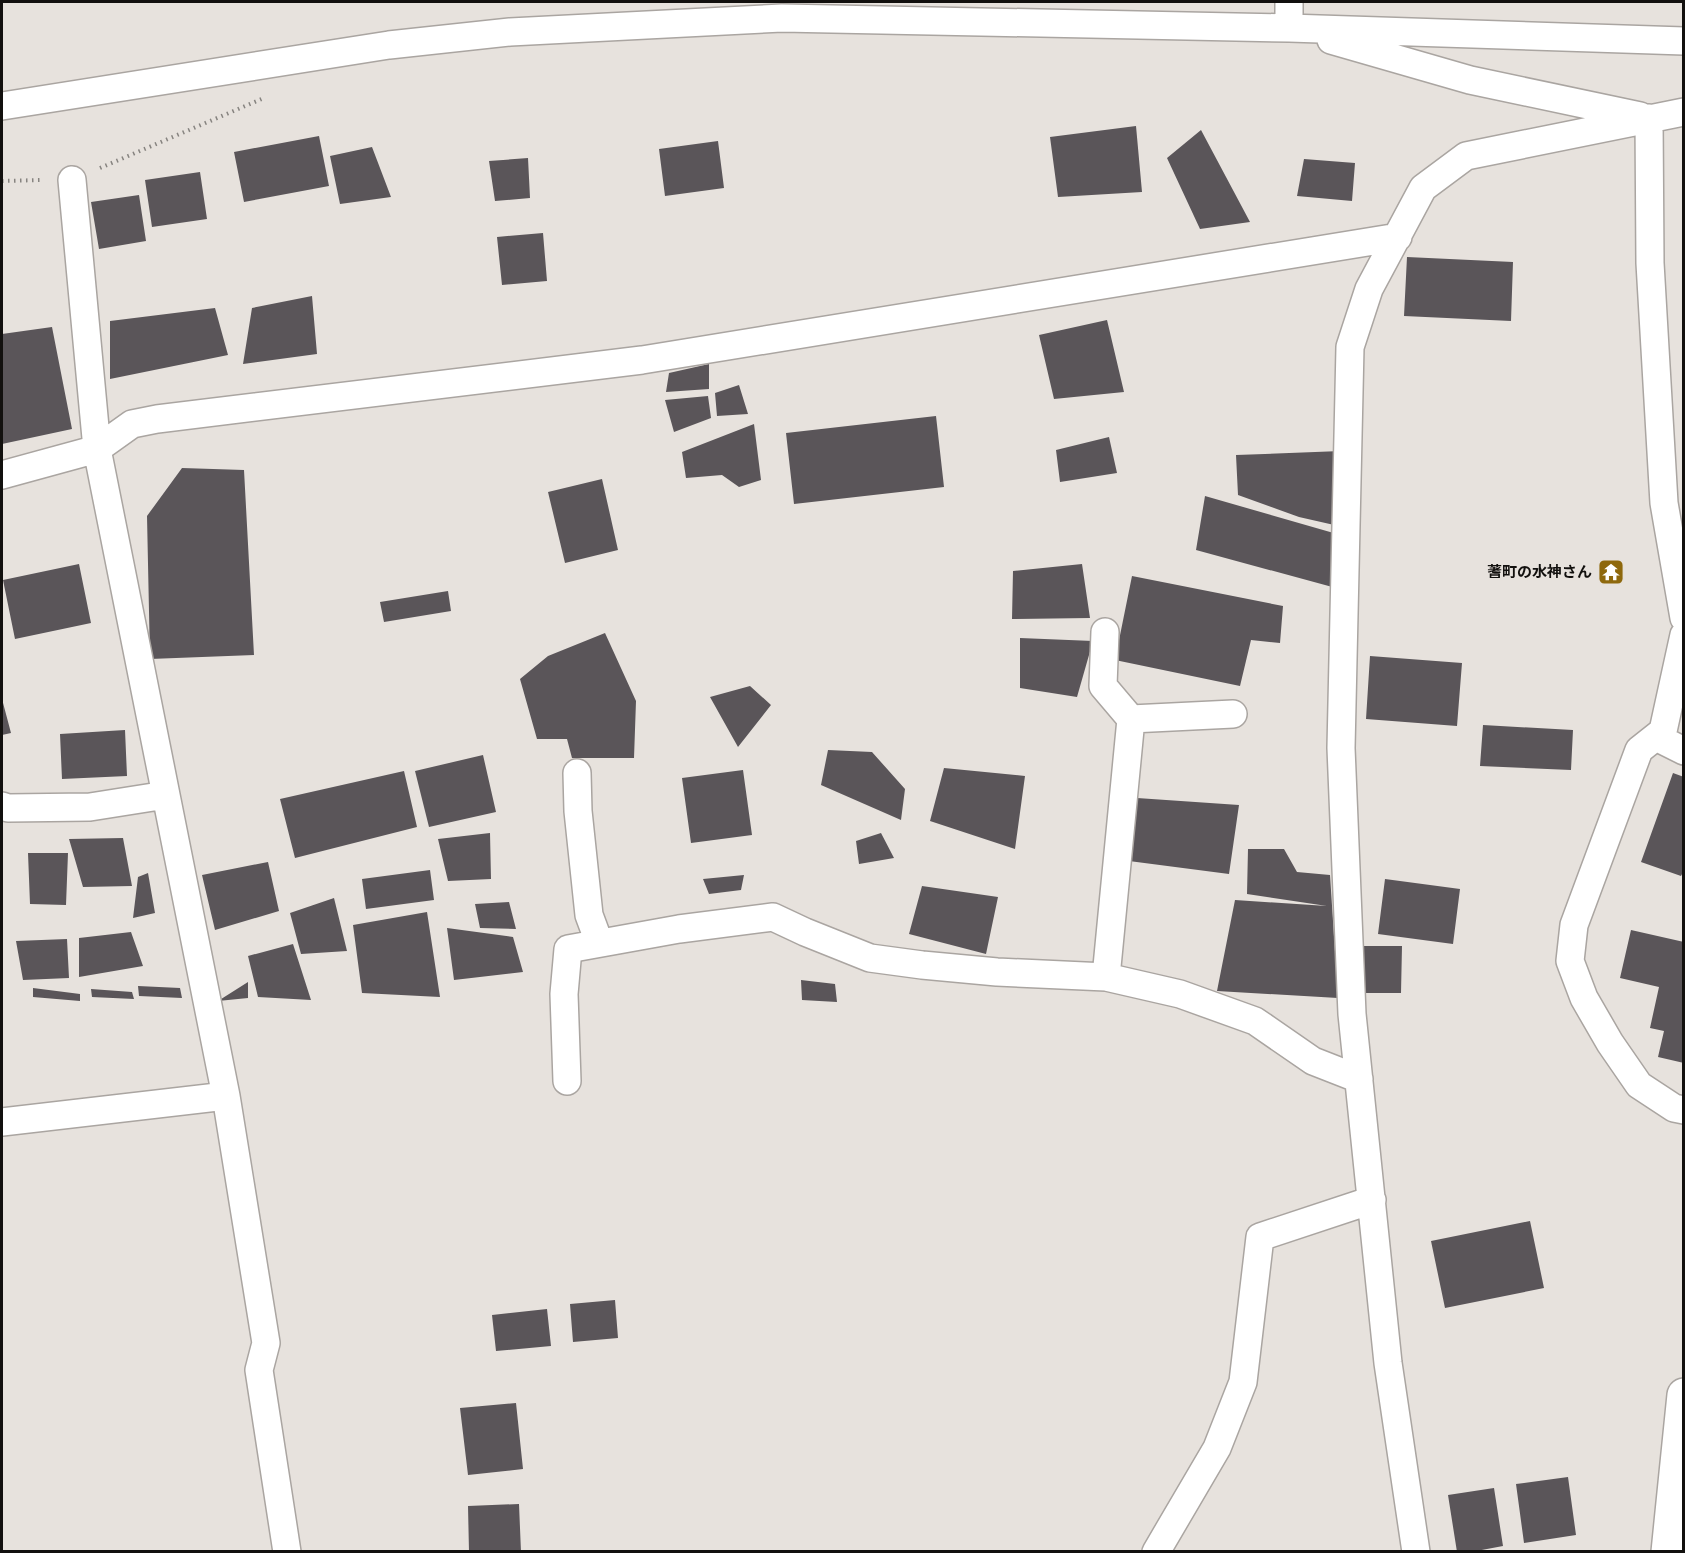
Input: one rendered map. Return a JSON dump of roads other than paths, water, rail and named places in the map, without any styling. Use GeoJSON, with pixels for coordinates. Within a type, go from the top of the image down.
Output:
{"type":"FeatureCollection","features":[{"type":"Feature","properties":{"kind":"highway"},"geometry":{"type":"LineString","coordinates":[[1668,1551],[1683,1395]]}},
{"type":"Feature","properties":{"kind":"street"},"geometry":{"type":"LineString","coordinates":[[1289,2],[1289,28]]}},
{"type":"Feature","properties":{"kind":"street"},"geometry":{"type":"LineString","coordinates":[[2,106],[389,45],[510,32],[782,18],[1289,28],[1683,41]]}},
{"type":"Feature","properties":{"kind":"street"},"geometry":{"type":"LineString","coordinates":[[1289,28],[1470,80],[1649,118],[1683,131]]}},
{"type":"Feature","properties":{"kind":"street"},"geometry":{"type":"LineString","coordinates":[[1416,1551],[1388,1363],[1352,1014],[1341,748],[1350,346],[1369,289],[1423,188],[1466,156],[1683,112]]}},
{"type":"Feature","properties":{"kind":"street"},"geometry":{"type":"LineString","coordinates":[[1649,118],[1650,263],[1664,503],[1683,618]]}},
{"type":"Feature","properties":{"kind":"street"},"geometry":{"type":"LineString","coordinates":[[72,180],[97,450],[226,1096],[266,1343],[259,1370],[287,1551]]}},
{"type":"Feature","properties":{"kind":"street"},"geometry":{"type":"LineString","coordinates":[[2,475],[97,450],[132,424],[157,419],[642,360],[1398,237]]}},
{"type":"Feature","properties":{"kind":"street"},"geometry":{"type":"LineString","coordinates":[[1105,632],[1103,686],[1131,719],[1106,977]]}},
{"type":"Feature","properties":{"kind":"street"},"geometry":{"type":"LineString","coordinates":[[1683,635],[1663,731],[1639,750],[1574,925],[1570,961],[1584,998],[1610,1043],[1639,1085],[1674,1108],[1683,1110]]}},
{"type":"Feature","properties":{"kind":"street"},"geometry":{"type":"LineString","coordinates":[[1131,719],[1233,714]]}},
{"type":"Feature","properties":{"kind":"street"},"geometry":{"type":"LineString","coordinates":[[1656,737],[1683,751]]}},
{"type":"Feature","properties":{"kind":"street"},"geometry":{"type":"LineString","coordinates":[[577,773],[578,811],[589,915],[599,942]]}},
{"type":"Feature","properties":{"kind":"street"},"geometry":{"type":"LineString","coordinates":[[2,806],[8,808],[90,807],[166,795]]}},
{"type":"Feature","properties":{"kind":"street"},"geometry":{"type":"LineString","coordinates":[[567,1081],[564,994],[568,949],[599,942],[773,917],[870,958],[997,972],[1106,977],[1180,994],[1255,1021],[1313,1061],[1359,1079]]}},
{"type":"Feature","properties":{"kind":"street"},"geometry":{"type":"LineString","coordinates":[[2,1122],[226,1096]]}},
{"type":"Feature","properties":{"kind":"street"},"geometry":{"type":"LineString","coordinates":[[1156,1551],[1217,1448],[1243,1382],[1260,1237],[1372,1200]]}},
{"type":"Feature","properties":{"kind":"place","name":"蓍町の水神さん"},"geometry":{"type":"Point","coordinates":[1611,572]}}]}
